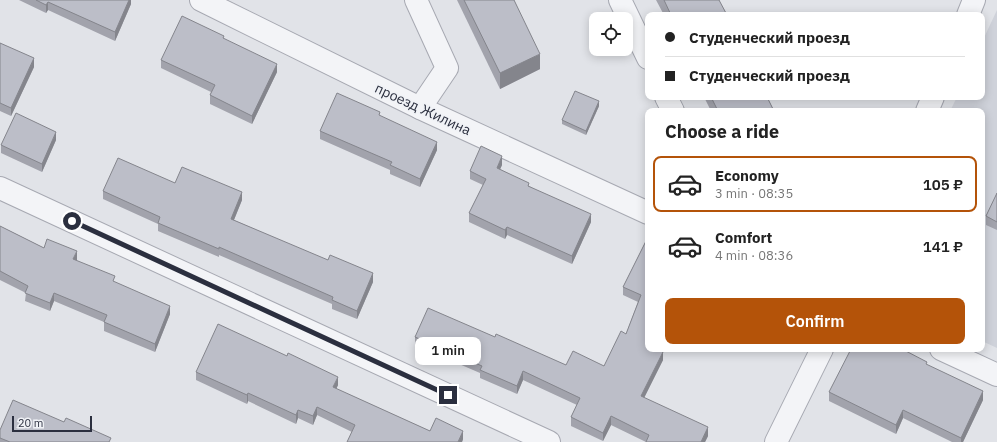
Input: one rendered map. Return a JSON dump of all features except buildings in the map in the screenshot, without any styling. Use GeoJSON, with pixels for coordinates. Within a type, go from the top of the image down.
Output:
{"type":"FeatureCollection","features":[{"type":"Feature","properties":{"kind":"street","name":"проезд Жилина"},"geometry":{"type":"LineString","coordinates":[[201,0],[420,108],[645,212]]}},
{"type":"Feature","properties":{"kind":"street"},"geometry":{"type":"LineString","coordinates":[[416,0],[447,68],[420,108]]}},
{"type":"Feature","properties":{"kind":"street"},"geometry":{"type":"LineString","coordinates":[[620,0],[645,52]]}},
{"type":"Feature","properties":{"kind":"street"},"geometry":{"type":"LineString","coordinates":[[969,12],[974,0]]}},
{"type":"Feature","properties":{"kind":"street"},"geometry":{"type":"LineString","coordinates":[[0,188],[549,442]]}},
{"type":"Feature","properties":{"kind":"street"},"geometry":{"type":"LineString","coordinates":[[776,442],[821,352]]}},
{"type":"Feature","properties":{"kind":"street"},"geometry":{"type":"LineString","coordinates":[[947,352],[997,375]]}},
{"type":"Feature","properties":{"kind":"shaded area"},"geometry":{"type":"Polygon","coordinates":[[[997,10],[997,348],[985,342],[985,108],[952,108],[956,100],[985,100],[985,36],[997,10]]]}},
{"type":"Feature","properties":{"kind":"route"},"geometry":{"type":"LineString","coordinates":[[72,221],[448,395]]}}]}
